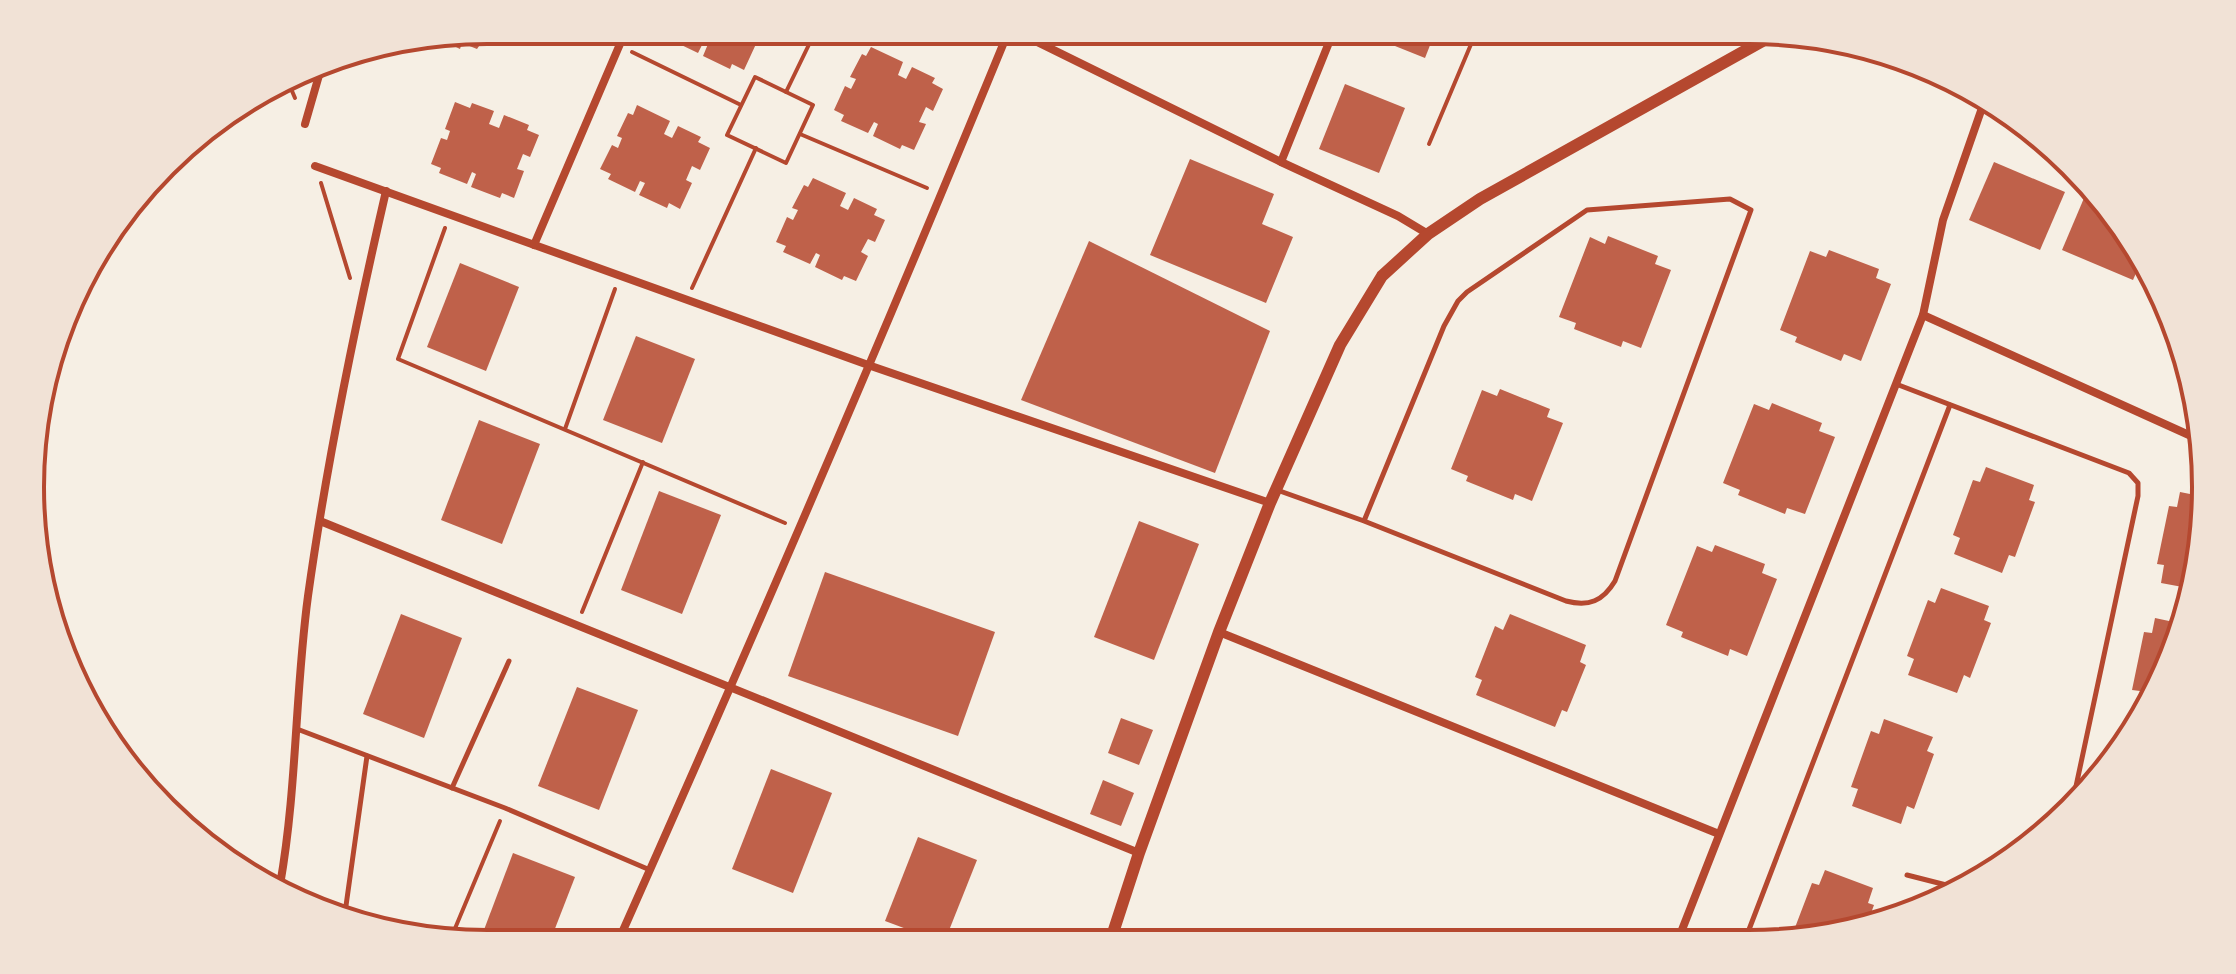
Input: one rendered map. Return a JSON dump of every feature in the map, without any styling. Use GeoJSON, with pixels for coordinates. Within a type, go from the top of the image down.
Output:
{"type":"FeatureCollection","features":[{"type":"Feature","properties":{"kind":"street"},"geometry":{"type":"LineString","coordinates":[[623,930],[871,366],[1005,44]]}},
{"type":"Feature","properties":{"kind":"street"},"geometry":{"type":"LineString","coordinates":[[1040,44],[1398,216],[1428,234]]}},
{"type":"Feature","properties":{"kind":"street"},"geometry":{"type":"LineString","coordinates":[[1281,162],[1328,44]]}},
{"type":"Feature","properties":{"kind":"street"},"geometry":{"type":"LineString","coordinates":[[1114,930],[1219,632],[1270,503],[1340,345],[1382,276],[1428,234],[1480,199],[1757,44]]}},
{"type":"Feature","properties":{"kind":"street"},"geometry":{"type":"LineString","coordinates":[[534,245],[620,46]]}},
{"type":"Feature","properties":{"kind":"street"},"geometry":{"type":"LineString","coordinates":[[305,124],[318,78]]}},
{"type":"Feature","properties":{"kind":"street"},"geometry":{"type":"LineString","coordinates":[[1682,930],[1923,315],[1943,220],[1981,110]]}},
{"type":"Feature","properties":{"kind":"street"},"geometry":{"type":"LineString","coordinates":[[315,166],[871,366],[1270,503]]}},
{"type":"Feature","properties":{"kind":"street"},"geometry":{"type":"LineString","coordinates":[[281,879],[308,599],[360,303],[386,191]]}},
{"type":"Feature","properties":{"kind":"street"},"geometry":{"type":"LineString","coordinates":[[1923,315],[2189,435]]}},
{"type":"Feature","properties":{"kind":"street"},"geometry":{"type":"LineString","coordinates":[[320,521],[1139,853]]}},
{"type":"Feature","properties":{"kind":"street"},"geometry":{"type":"LineString","coordinates":[[1219,632],[1719,834]]}},
{"type":"Feature","properties":{"kind":"lane"},"geometry":{"type":"LineString","coordinates":[[1276,489],[1566,601],[1588,604],[1598,600],[1609,592],[1615,581],[1751,210],[1730,199],[1587,210],[1467,292],[1458,301],[1444,326],[1364,521]]}},
{"type":"Feature","properties":{"kind":"lane"},"geometry":{"type":"LineString","coordinates":[[1896,384],[2129,473],[2138,483],[2138,496],[2076,785]]}},
{"type":"Feature","properties":{"kind":"lane"},"geometry":{"type":"LineString","coordinates":[[1749,930],[1950,405]]}},
{"type":"Feature","properties":{"kind":"lane"},"geometry":{"type":"LineString","coordinates":[[452,788],[509,661]]}},
{"type":"Feature","properties":{"kind":"lane"},"geometry":{"type":"LineString","coordinates":[[297,729],[505,808],[650,870]]}},
{"type":"Feature","properties":{"kind":"lane"},"geometry":{"type":"LineString","coordinates":[[346,906],[367,756]]}},
{"type":"Feature","properties":{"kind":"lane"},"geometry":{"type":"LineString","coordinates":[[1907,875],[1944,884]]}},
{"type":"Feature","properties":{"kind":"path"},"geometry":{"type":"LineString","coordinates":[[786,92],[809,44]]}},
{"type":"Feature","properties":{"kind":"path"},"geometry":{"type":"LineString","coordinates":[[1429,144],[1471,44]]}},
{"type":"Feature","properties":{"kind":"path"},"geometry":{"type":"LineString","coordinates":[[620,46],[741,105]]}},
{"type":"Feature","properties":{"kind":"path"},"geometry":{"type":"LineString","coordinates":[[755,77],[786,92],[813,105],[786,163],[727,135],[755,77]]}},
{"type":"Feature","properties":{"kind":"path"},"geometry":{"type":"LineString","coordinates":[[291,90],[305,124]]}},
{"type":"Feature","properties":{"kind":"path"},"geometry":{"type":"LineString","coordinates":[[800,134],[941,195]]}},
{"type":"Feature","properties":{"kind":"path"},"geometry":{"type":"LineString","coordinates":[[687,300],[756,148]]}},
{"type":"Feature","properties":{"kind":"path"},"geometry":{"type":"LineString","coordinates":[[315,166],[340,252],[360,303]]}},
{"type":"Feature","properties":{"kind":"path"},"geometry":{"type":"LineString","coordinates":[[450,215],[398,359],[800,530]]}},
{"type":"Feature","properties":{"kind":"path"},"geometry":{"type":"LineString","coordinates":[[565,429],[620,276]]}},
{"type":"Feature","properties":{"kind":"path"},"geometry":{"type":"LineString","coordinates":[[577,625],[643,462]]}},
{"type":"Feature","properties":{"kind":"path"},"geometry":{"type":"LineString","coordinates":[[455,929],[505,808]]}},
{"type":"Feature","properties":{"kind":"building"},"geometry":{"type":"Polygon","coordinates":[[[679,44],[702,44],[698,53],[679,44]]]}},
{"type":"Feature","properties":{"kind":"building"},"geometry":{"type":"Polygon","coordinates":[[[708,44],[756,44],[744,70],[732,64],[730,69],[703,56],[708,44]]]}},
{"type":"Feature","properties":{"kind":"building"},"geometry":{"type":"Polygon","coordinates":[[[1390,44],[1430,44],[1425,58],[1390,44]]]}},
{"type":"Feature","properties":{"kind":"building"},"geometry":{"type":"Polygon","coordinates":[[[871,47],[903,62],[898,75],[906,79],[912,67],[935,78],[932,83],[943,89],[933,111],[926,107],[919,122],[926,124],[914,150],[902,145],[900,149],[873,136],[878,124],[874,122],[868,133],[841,121],[844,115],[834,110],[845,86],[851,89],[856,79],[850,77],[862,54],[866,56],[871,47]]]}},
{"type":"Feature","properties":{"kind":"building"},"geometry":{"type":"Polygon","coordinates":[[[1345,84],[1405,108],[1379,173],[1319,149],[1345,84]]]}},
{"type":"Feature","properties":{"kind":"building"},"geometry":{"type":"Polygon","coordinates":[[[455,102],[470,108],[472,103],[494,111],[489,124],[499,128],[504,115],[529,125],[527,130],[539,135],[530,157],[523,154],[517,169],[524,171],[514,198],[502,193],[500,198],[471,187],[476,174],[472,172],[467,184],[439,173],[441,168],[431,164],[441,138],[447,140],[450,131],[445,129],[455,102]]]}},
{"type":"Feature","properties":{"kind":"building"},"geometry":{"type":"Polygon","coordinates":[[[637,105],[670,121],[664,134],[672,138],[678,126],[701,137],[698,142],[710,148],[700,170],[692,166],[686,180],[692,183],[680,209],[669,203],[667,208],[639,195],[645,183],[640,181],[635,192],[608,179],[611,174],[600,169],[612,145],[618,148],[622,138],[617,136],[628,113],[633,115],[637,105]]]}},
{"type":"Feature","properties":{"kind":"building"},"geometry":{"type":"Polygon","coordinates":[[[1190,159],[1274,194],[1262,224],[1293,237],[1266,303],[1150,255],[1190,159]]]}},
{"type":"Feature","properties":{"kind":"building"},"geometry":{"type":"Polygon","coordinates":[[[1994,162],[2065,192],[2040,250],[1969,220],[1994,162]]]}},
{"type":"Feature","properties":{"kind":"building"},"geometry":{"type":"Polygon","coordinates":[[[813,178],[846,193],[840,206],[848,210],[854,198],[877,209],[874,215],[885,220],[875,242],[868,239],[861,252],[868,256],[856,281],[844,276],[842,280],[815,267],[820,255],[816,253],[810,264],[783,252],[786,246],[776,242],[787,217],[793,220],[798,210],[792,208],[804,185],[808,187],[813,178]]]}},
{"type":"Feature","properties":{"kind":"building"},"geometry":{"type":"Polygon","coordinates":[[[2084,198],[2136,272],[2133,280],[2062,250],[2084,198]]]}},
{"type":"Feature","properties":{"kind":"building"},"geometry":{"type":"Polygon","coordinates":[[[1608,236],[1658,256],[1655,264],[1671,270],[1641,348],[1623,341],[1621,347],[1574,329],[1576,323],[1559,317],[1590,237],[1605,244],[1608,236]]]}},
{"type":"Feature","properties":{"kind":"building"},"geometry":{"type":"Polygon","coordinates":[[[1089,241],[1270,331],[1215,473],[1021,400],[1089,241]]]}},
{"type":"Feature","properties":{"kind":"building"},"geometry":{"type":"Polygon","coordinates":[[[1829,250],[1879,269],[1876,278],[1891,284],[1861,361],[1844,354],[1841,361],[1795,342],[1797,337],[1780,330],[1810,251],[1826,257],[1829,250]]]}},
{"type":"Feature","properties":{"kind":"building"},"geometry":{"type":"Polygon","coordinates":[[[460,263],[519,287],[486,371],[427,347],[460,263]]]}},
{"type":"Feature","properties":{"kind":"building"},"geometry":{"type":"Polygon","coordinates":[[[636,336],[695,359],[662,443],[603,420],[636,336]]]}},
{"type":"Feature","properties":{"kind":"building"},"geometry":{"type":"Polygon","coordinates":[[[1500,389],[1550,409],[1547,417],[1563,423],[1532,501],[1515,494],[1513,500],[1466,481],[1468,476],[1451,469],[1482,390],[1497,396],[1500,389]]]}},
{"type":"Feature","properties":{"kind":"building"},"geometry":{"type":"Polygon","coordinates":[[[1772,403],[1822,423],[1819,431],[1835,437],[1805,514],[1787,508],[1785,514],[1738,495],[1740,490],[1723,483],[1754,404],[1769,410],[1772,403]]]}},
{"type":"Feature","properties":{"kind":"building"},"geometry":{"type":"Polygon","coordinates":[[[479,420],[540,444],[502,544],[441,520],[479,420]]]}},
{"type":"Feature","properties":{"kind":"building"},"geometry":{"type":"Polygon","coordinates":[[[1986,467],[2034,485],[2029,500],[2035,502],[2015,557],[2009,555],[2002,573],[1954,554],[1960,538],[1953,535],[1973,480],[1980,482],[1986,467]]]}},
{"type":"Feature","properties":{"kind":"building"},"geometry":{"type":"Polygon","coordinates":[[[659,491],[721,515],[682,614],[621,590],[659,491]]]}},
{"type":"Feature","properties":{"kind":"building"},"geometry":{"type":"Polygon","coordinates":[[[2180,492],[2192,494],[2188,545],[2180,587],[2161,583],[2164,565],[2157,564],[2169,506],[2177,507],[2180,492]]]}},
{"type":"Feature","properties":{"kind":"building"},"geometry":{"type":"Polygon","coordinates":[[[1139,521],[1199,544],[1154,660],[1094,637],[1139,521]]]}},
{"type":"Feature","properties":{"kind":"building"},"geometry":{"type":"Polygon","coordinates":[[[1715,545],[1765,564],[1762,573],[1777,579],[1747,656],[1730,649],[1728,656],[1681,637],[1683,632],[1666,625],[1697,546],[1712,552],[1715,545]]]}},
{"type":"Feature","properties":{"kind":"building"},"geometry":{"type":"Polygon","coordinates":[[[825,572],[995,632],[958,736],[788,676],[825,572]]]}},
{"type":"Feature","properties":{"kind":"building"},"geometry":{"type":"Polygon","coordinates":[[[1941,588],[1989,606],[1984,620],[1991,623],[1970,678],[1964,675],[1957,693],[1908,675],[1914,659],[1907,656],[1928,600],[1935,603],[1941,588]]]}},
{"type":"Feature","properties":{"kind":"building"},"geometry":{"type":"Polygon","coordinates":[[[401,614],[462,638],[424,738],[363,714],[401,614]]]}},
{"type":"Feature","properties":{"kind":"building"},"geometry":{"type":"Polygon","coordinates":[[[1510,614],[1586,645],[1580,662],[1586,665],[1567,712],[1562,710],[1555,727],[1476,695],[1482,680],[1475,677],[1495,626],[1503,630],[1510,614]]]}},
{"type":"Feature","properties":{"kind":"building"},"geometry":{"type":"Polygon","coordinates":[[[2155,618],[2171,621],[2139,697],[2140,691],[2132,690],[2144,632],[2152,633],[2155,618]]]}},
{"type":"Feature","properties":{"kind":"building"},"geometry":{"type":"Polygon","coordinates":[[[577,687],[638,710],[599,810],[538,786],[577,687]]]}},
{"type":"Feature","properties":{"kind":"building"},"geometry":{"type":"Polygon","coordinates":[[[1121,718],[1153,730],[1139,765],[1108,753],[1121,718]]]}},
{"type":"Feature","properties":{"kind":"building"},"geometry":{"type":"Polygon","coordinates":[[[1884,719],[1933,737],[1927,751],[1934,754],[1914,809],[1907,806],[1901,824],[1852,806],[1858,789],[1851,787],[1871,731],[1879,734],[1884,719]]]}},
{"type":"Feature","properties":{"kind":"building"},"geometry":{"type":"Polygon","coordinates":[[[771,769],[832,793],[793,893],[732,869],[771,769]]]}},
{"type":"Feature","properties":{"kind":"building"},"geometry":{"type":"Polygon","coordinates":[[[1103,780],[1134,793],[1121,826],[1090,814],[1103,780]]]}},
{"type":"Feature","properties":{"kind":"building"},"geometry":{"type":"Polygon","coordinates":[[[918,837],[977,860],[949,930],[909,930],[885,921],[918,837]]]}},
{"type":"Feature","properties":{"kind":"building"},"geometry":{"type":"Polygon","coordinates":[[[513,853],[575,877],[554,930],[484,930],[513,853]]]}},
{"type":"Feature","properties":{"kind":"building"},"geometry":{"type":"Polygon","coordinates":[[[1825,870],[1873,888],[1868,903],[1874,905],[1871,913],[1795,927],[1812,883],[1819,885],[1825,870]]]}}]}
